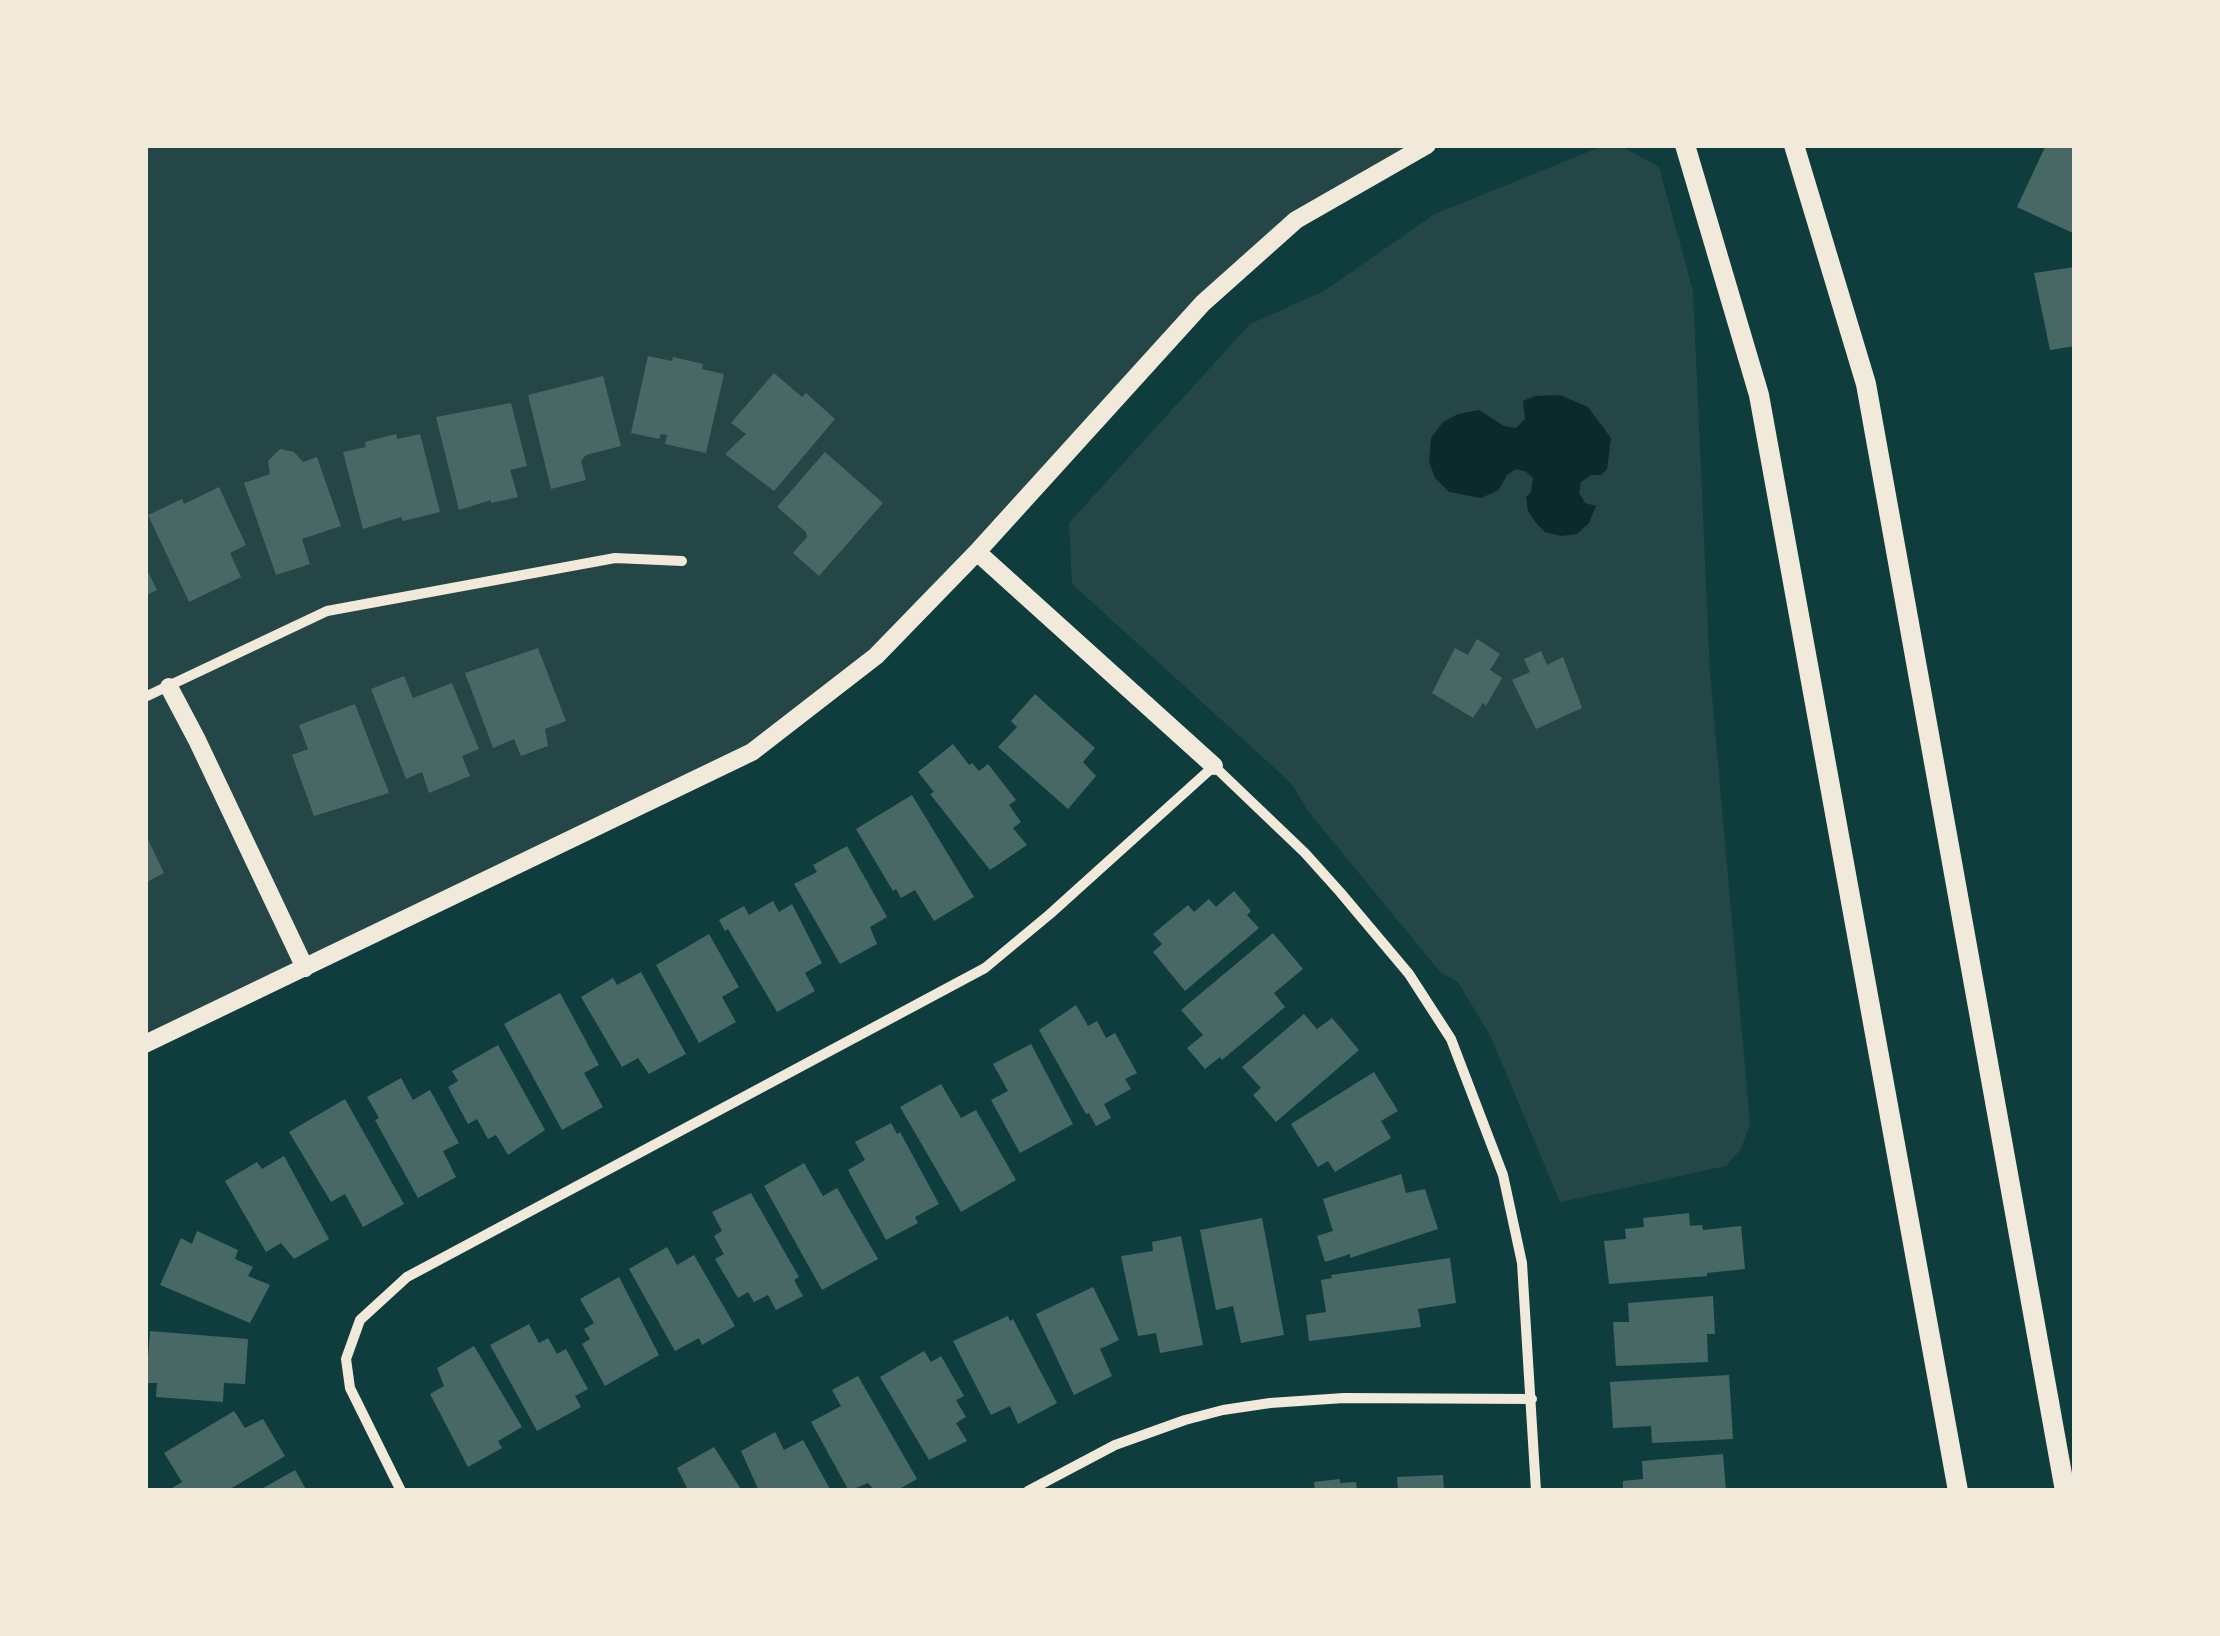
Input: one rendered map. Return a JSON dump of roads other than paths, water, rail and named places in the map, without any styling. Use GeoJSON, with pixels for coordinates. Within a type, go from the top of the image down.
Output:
{"type":"FeatureCollection","features":[{"type":"Feature","properties":{"kind":"main road"},"geometry":{"type":"LineString","coordinates":[[1685,145],[1759,395],[1958,1491]]}},
{"type":"Feature","properties":{"kind":"main road"},"geometry":{"type":"LineString","coordinates":[[1794,145],[1866,384],[2065,1491]]}},
{"type":"Feature","properties":{"kind":"street"},"geometry":{"type":"LineString","coordinates":[[145,1044],[752,752],[876,656],[977,552],[1203,303],[1296,220],[1427,145]]}},
{"type":"Feature","properties":{"kind":"street"},"geometry":{"type":"LineString","coordinates":[[977,552],[1305,852],[1409,974],[1451,1039],[1503,1175],[1522,1262],[1536,1491]]}},
{"type":"Feature","properties":{"kind":"street"},"geometry":{"type":"LineString","coordinates":[[145,698],[327,612],[615,558],[682,561]]}},
{"type":"Feature","properties":{"kind":"street"},"geometry":{"type":"LineString","coordinates":[[168,686],[305,968]]}},
{"type":"Feature","properties":{"kind":"street"},"geometry":{"type":"LineString","coordinates":[[401,1491],[350,1388],[346,1360],[360,1320],[408,1277],[985,968],[1214,766]]}},
{"type":"Feature","properties":{"kind":"street"},"geometry":{"type":"LineString","coordinates":[[1028,1491],[1116,1445],[1223,1410],[1270,1402],[1344,1398],[1532,1399]]}}]}
